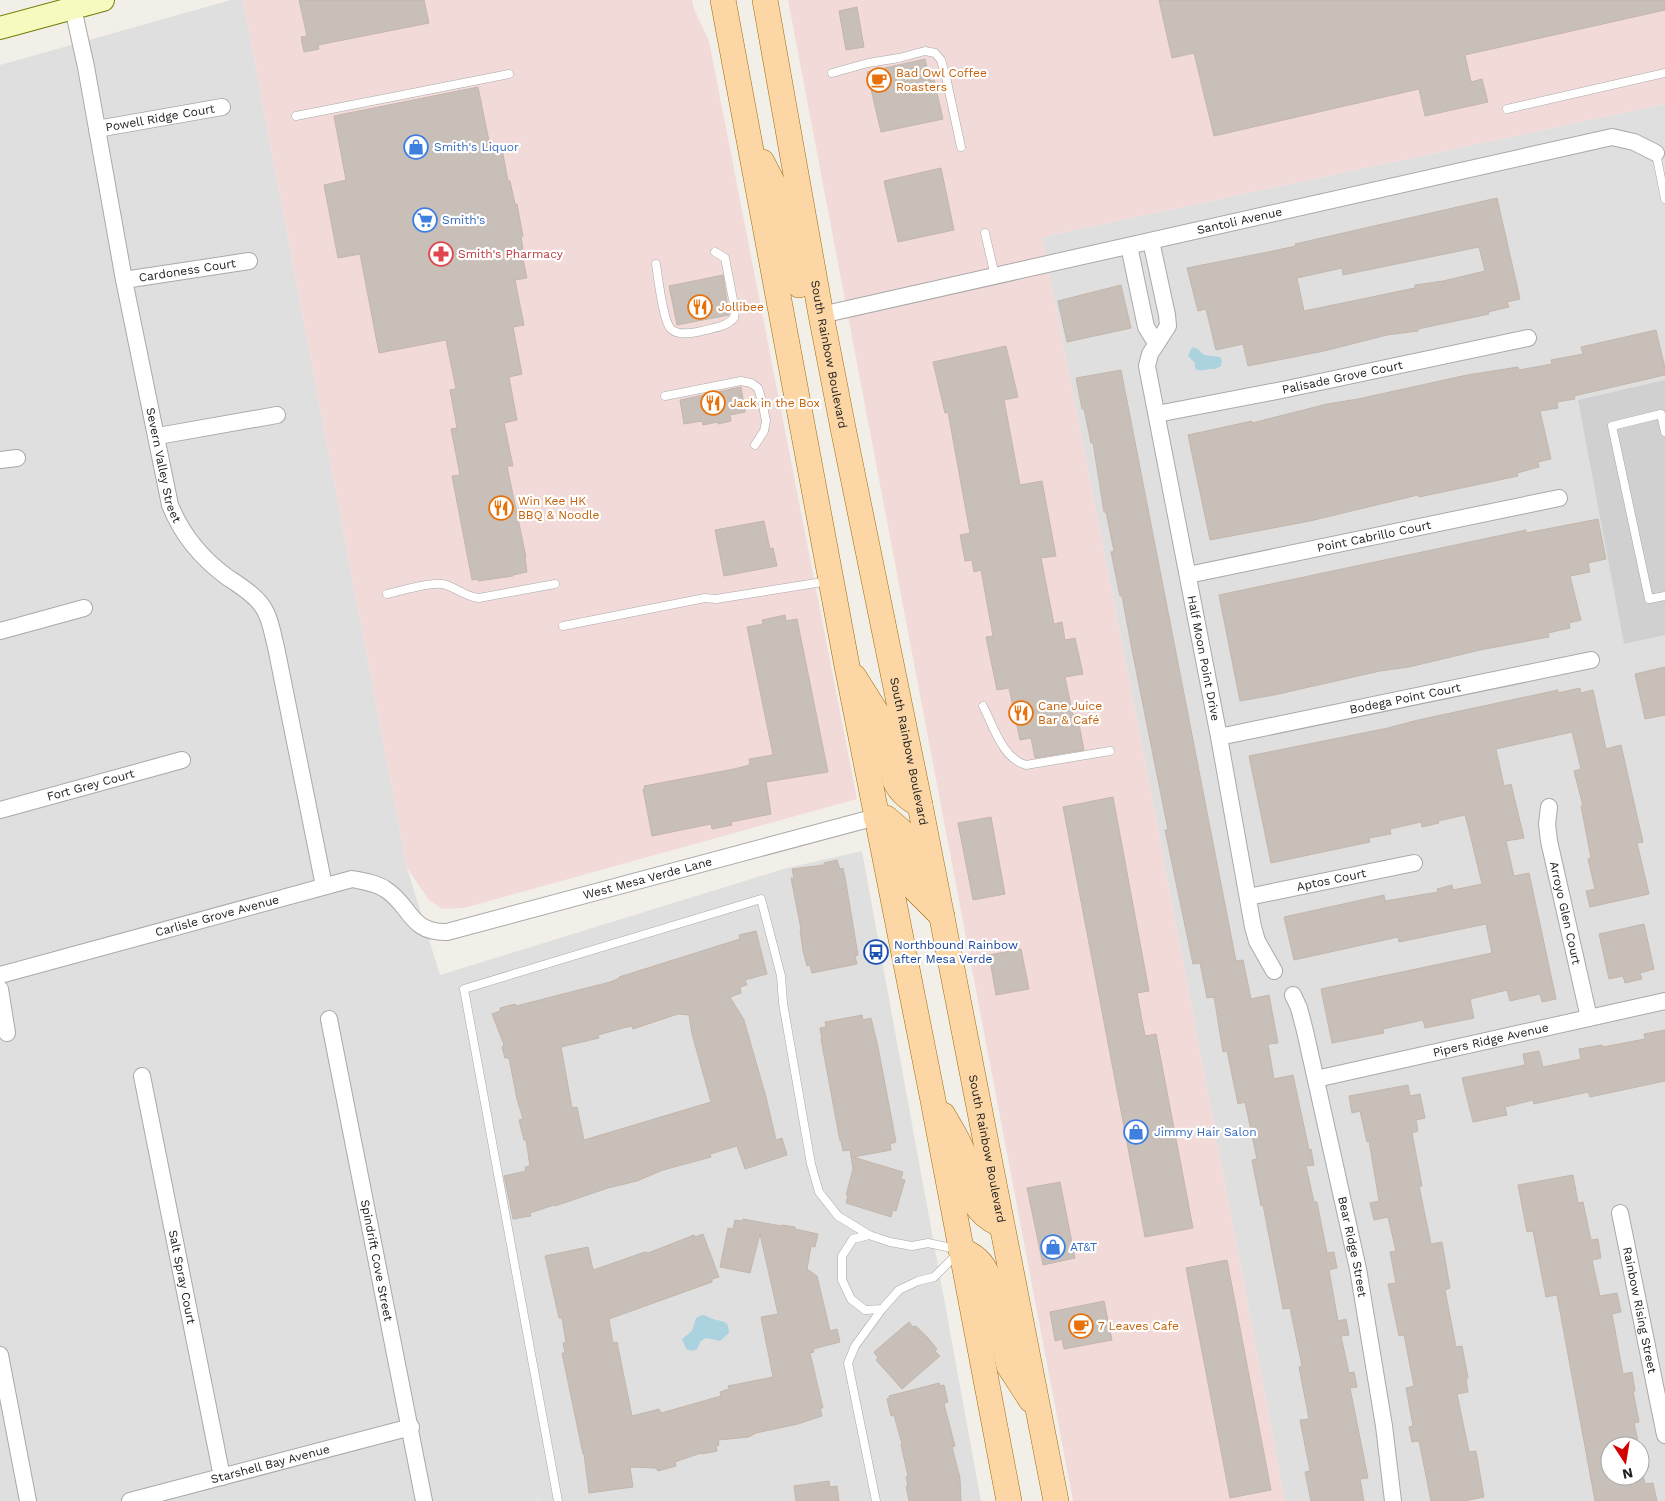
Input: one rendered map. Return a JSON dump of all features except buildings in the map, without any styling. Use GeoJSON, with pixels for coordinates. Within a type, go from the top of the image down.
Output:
{"type":"FeatureCollection","features":[{"type":"Feature","properties":{"kind":"main road"},"geometry":{"type":"LineString","coordinates":[[0,28],[71,3],[103,0]]}},
{"type":"Feature","properties":{"kind":"main road"},"geometry":{"type":"LineString","coordinates":[[723,0],[787,335],[847,666],[962,1250],[1009,1501]]}},
{"type":"Feature","properties":{"kind":"main road","name":"South Rainbow Boulevard"},"geometry":{"type":"LineString","coordinates":[[765,0],[821,315],[942,916],[1056,1501]]}},
{"type":"Feature","properties":{"kind":"main road"},"geometry":{"type":"LineString","coordinates":[[749,138],[781,199],[801,293],[807,308],[821,315]]}},
{"type":"Feature","properties":{"kind":"main road"},"geometry":{"type":"LineString","coordinates":[[787,335],[799,337],[812,350],[824,401],[844,433]]}},
{"type":"Feature","properties":{"kind":"main road"},"geometry":{"type":"LineString","coordinates":[[847,666],[881,720],[893,773],[900,790],[908,798],[920,805]]}},
{"type":"Feature","properties":{"kind":"main road"},"geometry":{"type":"LineString","coordinates":[[876,817],[886,818],[901,831],[906,841],[915,889],[942,916]]}},
{"type":"Feature","properties":{"kind":"main road"},"geometry":{"type":"LineString","coordinates":[[932,1096],[963,1151],[973,1199],[977,1208],[1001,1225]]}},
{"type":"Feature","properties":{"kind":"main road"},"geometry":{"type":"LineString","coordinates":[[962,1250],[972,1254],[982,1263],[988,1276],[1009,1366],[1039,1413]]}},
{"type":"Feature","properties":{"kind":"street","name":"Severn Valley Street"},"geometry":{"type":"LineString","coordinates":[[71,3],[97,129],[124,280],[158,436],[170,505],[176,520],[190,542],[207,561],[249,592],[261,604],[269,619],[324,886]]}},
{"type":"Feature","properties":{"kind":"street","name":"Powell Ridge Court"},"geometry":{"type":"LineString","coordinates":[[97,129],[222,106]]}},
{"type":"Feature","properties":{"kind":"street","name":"Santoli Avenue"},"geometry":{"type":"LineString","coordinates":[[821,315],[1612,138],[1634,142],[1656,153]]}},
{"type":"Feature","properties":{"kind":"street","name":"Half Moon Point Drive"},"geometry":{"type":"LineString","coordinates":[[1151,241],[1168,326],[1150,354],[1147,366],[1257,941],[1274,971]]}},
{"type":"Feature","properties":{"kind":"street"},"geometry":{"type":"LineString","coordinates":[[1129,246],[1146,328],[1156,343]]}},
{"type":"Feature","properties":{"kind":"street","name":"Cardoness Court"},"geometry":{"type":"LineString","coordinates":[[124,280],[249,261]]}},
{"type":"Feature","properties":{"kind":"street","name":"Palisade Grove Court"},"geometry":{"type":"LineString","coordinates":[[1157,414],[1282,390],[1528,338]]}},
{"type":"Feature","properties":{"kind":"street"},"geometry":{"type":"LineString","coordinates":[[158,436],[277,415]]}},
{"type":"Feature","properties":{"kind":"street"},"geometry":{"type":"LineString","coordinates":[[0,460],[17,458]]}},
{"type":"Feature","properties":{"kind":"street","name":"Point Cabrillo Court"},"geometry":{"type":"LineString","coordinates":[[1188,575],[1559,498]]}},
{"type":"Feature","properties":{"kind":"street"},"geometry":{"type":"LineString","coordinates":[[0,631],[84,608]]}},
{"type":"Feature","properties":{"kind":"street","name":"Bodega Point Court"},"geometry":{"type":"LineString","coordinates":[[1219,737],[1591,660]]}},
{"type":"Feature","properties":{"kind":"street","name":"Fort Grey Court"},"geometry":{"type":"LineString","coordinates":[[0,810],[182,760]]}},
{"type":"Feature","properties":{"kind":"street","name":"Arroyo Glen Court"},"geometry":{"type":"LineString","coordinates":[[1549,807],[1547,824],[1549,841],[1589,1018]]}},
{"type":"Feature","properties":{"kind":"street","name":"West Mesa Verde Lane"},"geometry":{"type":"LineString","coordinates":[[420,926],[434,932],[446,932],[876,817]]}},
{"type":"Feature","properties":{"kind":"street","name":"Aptos Court"},"geometry":{"type":"LineString","coordinates":[[1248,897],[1414,863]]}},
{"type":"Feature","properties":{"kind":"street","name":"Carlisle Grove Avenue"},"geometry":{"type":"LineString","coordinates":[[0,976],[352,879],[385,889],[420,926]]}},
{"type":"Feature","properties":{"kind":"street"},"geometry":{"type":"LineString","coordinates":[[0,989],[7,1033]]}},
{"type":"Feature","properties":{"kind":"street","name":"Bear Ridge Street"},"geometry":{"type":"LineString","coordinates":[[1293,995],[1299,1008],[1305,1031],[1358,1269],[1384,1426],[1393,1501]]}},
{"type":"Feature","properties":{"kind":"street","name":"Pipers Ridge Avenue"},"geometry":{"type":"LineString","coordinates":[[1316,1079],[1665,1001]]}},
{"type":"Feature","properties":{"kind":"street","name":"Spindrift Cove Street"},"geometry":{"type":"LineString","coordinates":[[329,1019],[411,1427],[424,1501]]}},
{"type":"Feature","properties":{"kind":"street","name":"Salt Spray Court"},"geometry":{"type":"LineString","coordinates":[[142,1076],[222,1477]]}},
{"type":"Feature","properties":{"kind":"street","name":"Rainbow Rising Street"},"geometry":{"type":"LineString","coordinates":[[1620,1213],[1665,1435]]}},
{"type":"Feature","properties":{"kind":"street"},"geometry":{"type":"LineString","coordinates":[[0,1355],[28,1501]]}},
{"type":"Feature","properties":{"kind":"street","name":"Starshell Bay Avenue"},"geometry":{"type":"LineString","coordinates":[[130,1501],[411,1427]]}},
{"type":"Feature","properties":{"kind":"lane"},"geometry":{"type":"LineString","coordinates":[[832,73],[924,51],[935,53],[941,60],[961,146]]}},
{"type":"Feature","properties":{"kind":"lane"},"geometry":{"type":"LineString","coordinates":[[1507,109],[1665,73]]}},
{"type":"Feature","properties":{"kind":"lane"},"geometry":{"type":"LineString","coordinates":[[296,116],[509,74]]}},
{"type":"Feature","properties":{"kind":"lane"},"geometry":{"type":"LineString","coordinates":[[1656,153],[1665,200]]}},
{"type":"Feature","properties":{"kind":"lane"},"geometry":{"type":"LineString","coordinates":[[985,233],[995,276]]}},
{"type":"Feature","properties":{"kind":"lane"},"geometry":{"type":"LineString","coordinates":[[656,264],[666,321],[672,330],[682,333],[696,332],[729,324],[734,318],[735,310],[725,258],[715,252]]}},
{"type":"Feature","properties":{"kind":"lane"},"geometry":{"type":"LineString","coordinates":[[665,396],[741,381],[751,383],[758,388],[766,421],[764,431],[755,445]]}},
{"type":"Feature","properties":{"kind":"lane"},"geometry":{"type":"LineString","coordinates":[[1665,432],[1662,414],[1612,426],[1649,599],[1665,596]]}},
{"type":"Feature","properties":{"kind":"lane"},"geometry":{"type":"LineString","coordinates":[[563,626],[705,598],[716,599],[831,581]]}},
{"type":"Feature","properties":{"kind":"lane"},"geometry":{"type":"LineString","coordinates":[[387,594],[435,584],[444,584],[469,597],[479,598],[555,584]]}},
{"type":"Feature","properties":{"kind":"lane"},"geometry":{"type":"LineString","coordinates":[[983,706],[1006,752],[1017,762],[1026,765],[1110,751]]}},
{"type":"Feature","properties":{"kind":"lane"},"geometry":{"type":"LineString","coordinates":[[558,1501],[464,989],[761,900],[781,976],[783,1003],[811,1164],[819,1192],[838,1216],[869,1235],[890,1242],[912,1246],[928,1243],[962,1250]]}},
{"type":"Feature","properties":{"kind":"lane"},"geometry":{"type":"LineString","coordinates":[[869,1235],[853,1239],[842,1256],[842,1280],[851,1299],[865,1310],[882,1308]]}},
{"type":"Feature","properties":{"kind":"lane"},"geometry":{"type":"LineString","coordinates":[[876,1501],[848,1363],[855,1346],[882,1308],[899,1290],[918,1281],[934,1278],[962,1250]]}},
{"type":"Feature","properties":{"kind":"shaded area"},"geometry":{"type":"Polygon","coordinates":[[[231,0],[243,0],[407,868],[440,975],[787,868],[862,851],[981,1501],[539,1501],[537,1496],[538,1501],[0,1501],[0,65],[231,0]]]}},
{"type":"Feature","properties":{"kind":"shaded area"},"geometry":{"type":"Polygon","coordinates":[[[243,0],[692,0],[694,9],[709,41],[857,799],[464,908],[442,909],[429,900],[407,868],[243,0]]]}},
{"type":"Feature","properties":{"kind":"shaded area"},"geometry":{"type":"Polygon","coordinates":[[[788,0],[1665,0],[1665,104],[1042,237],[1141,739],[1285,1501],[1073,1501],[788,0]]]}},
{"type":"Feature","properties":{"kind":"shaded area"},"geometry":{"type":"Polygon","coordinates":[[[1665,104],[1665,1501],[1285,1501],[1141,739],[1042,237],[1665,104]]]}},
{"type":"Feature","properties":{"kind":"shaded area"},"geometry":{"type":"Polygon","coordinates":[[[1665,380],[1665,635],[1624,644],[1578,400],[1665,380]]]}},
{"type":"Feature","properties":{"kind":"water"},"geometry":{"type":"Polygon","coordinates":[[[1192,347],[1198,349],[1204,355],[1220,357],[1222,361],[1221,366],[1215,369],[1197,370],[1195,363],[1188,356],[1192,347]]]}},
{"type":"Feature","properties":{"kind":"water"},"geometry":{"type":"Polygon","coordinates":[[[702,1315],[725,1322],[729,1333],[720,1341],[706,1338],[701,1341],[697,1349],[692,1351],[686,1349],[682,1339],[692,1331],[696,1318],[702,1315]]]}},
{"type":"Feature","properties":{"kind":"place","name":"Bad Owl Coffee Roasters"},"geometry":{"type":"Point","coordinates":[879,80]}},
{"type":"Feature","properties":{"kind":"place","name":"Smith's Liquor"},"geometry":{"type":"Point","coordinates":[416,147]}},
{"type":"Feature","properties":{"kind":"place","name":"Smith's"},"geometry":{"type":"Point","coordinates":[425,220]}},
{"type":"Feature","properties":{"kind":"place","name":"Smith's Pharmacy"},"geometry":{"type":"Point","coordinates":[441,254]}},
{"type":"Feature","properties":{"kind":"place","name":"Jollibee"},"geometry":{"type":"Point","coordinates":[700,307]}},
{"type":"Feature","properties":{"kind":"place","name":"Jack in the Box"},"geometry":{"type":"Point","coordinates":[713,403]}},
{"type":"Feature","properties":{"kind":"place","name":"Win Kee HK BBQ & Noodle"},"geometry":{"type":"Point","coordinates":[501,508]}},
{"type":"Feature","properties":{"kind":"place","name":"Cane Juice Bar & Café"},"geometry":{"type":"Point","coordinates":[1021,713]}},
{"type":"Feature","properties":{"kind":"place","name":"Northbound Rainbow after Mesa Verde"},"geometry":{"type":"Point","coordinates":[876,952]}},
{"type":"Feature","properties":{"kind":"place","name":"Jimmy Hair Salon"},"geometry":{"type":"Point","coordinates":[1136,1132]}},
{"type":"Feature","properties":{"kind":"place","name":"AT&T"},"geometry":{"type":"Point","coordinates":[1053,1247]}},
{"type":"Feature","properties":{"kind":"place","name":"7 Leaves Cafe"},"geometry":{"type":"Point","coordinates":[1081,1326]}}]}
